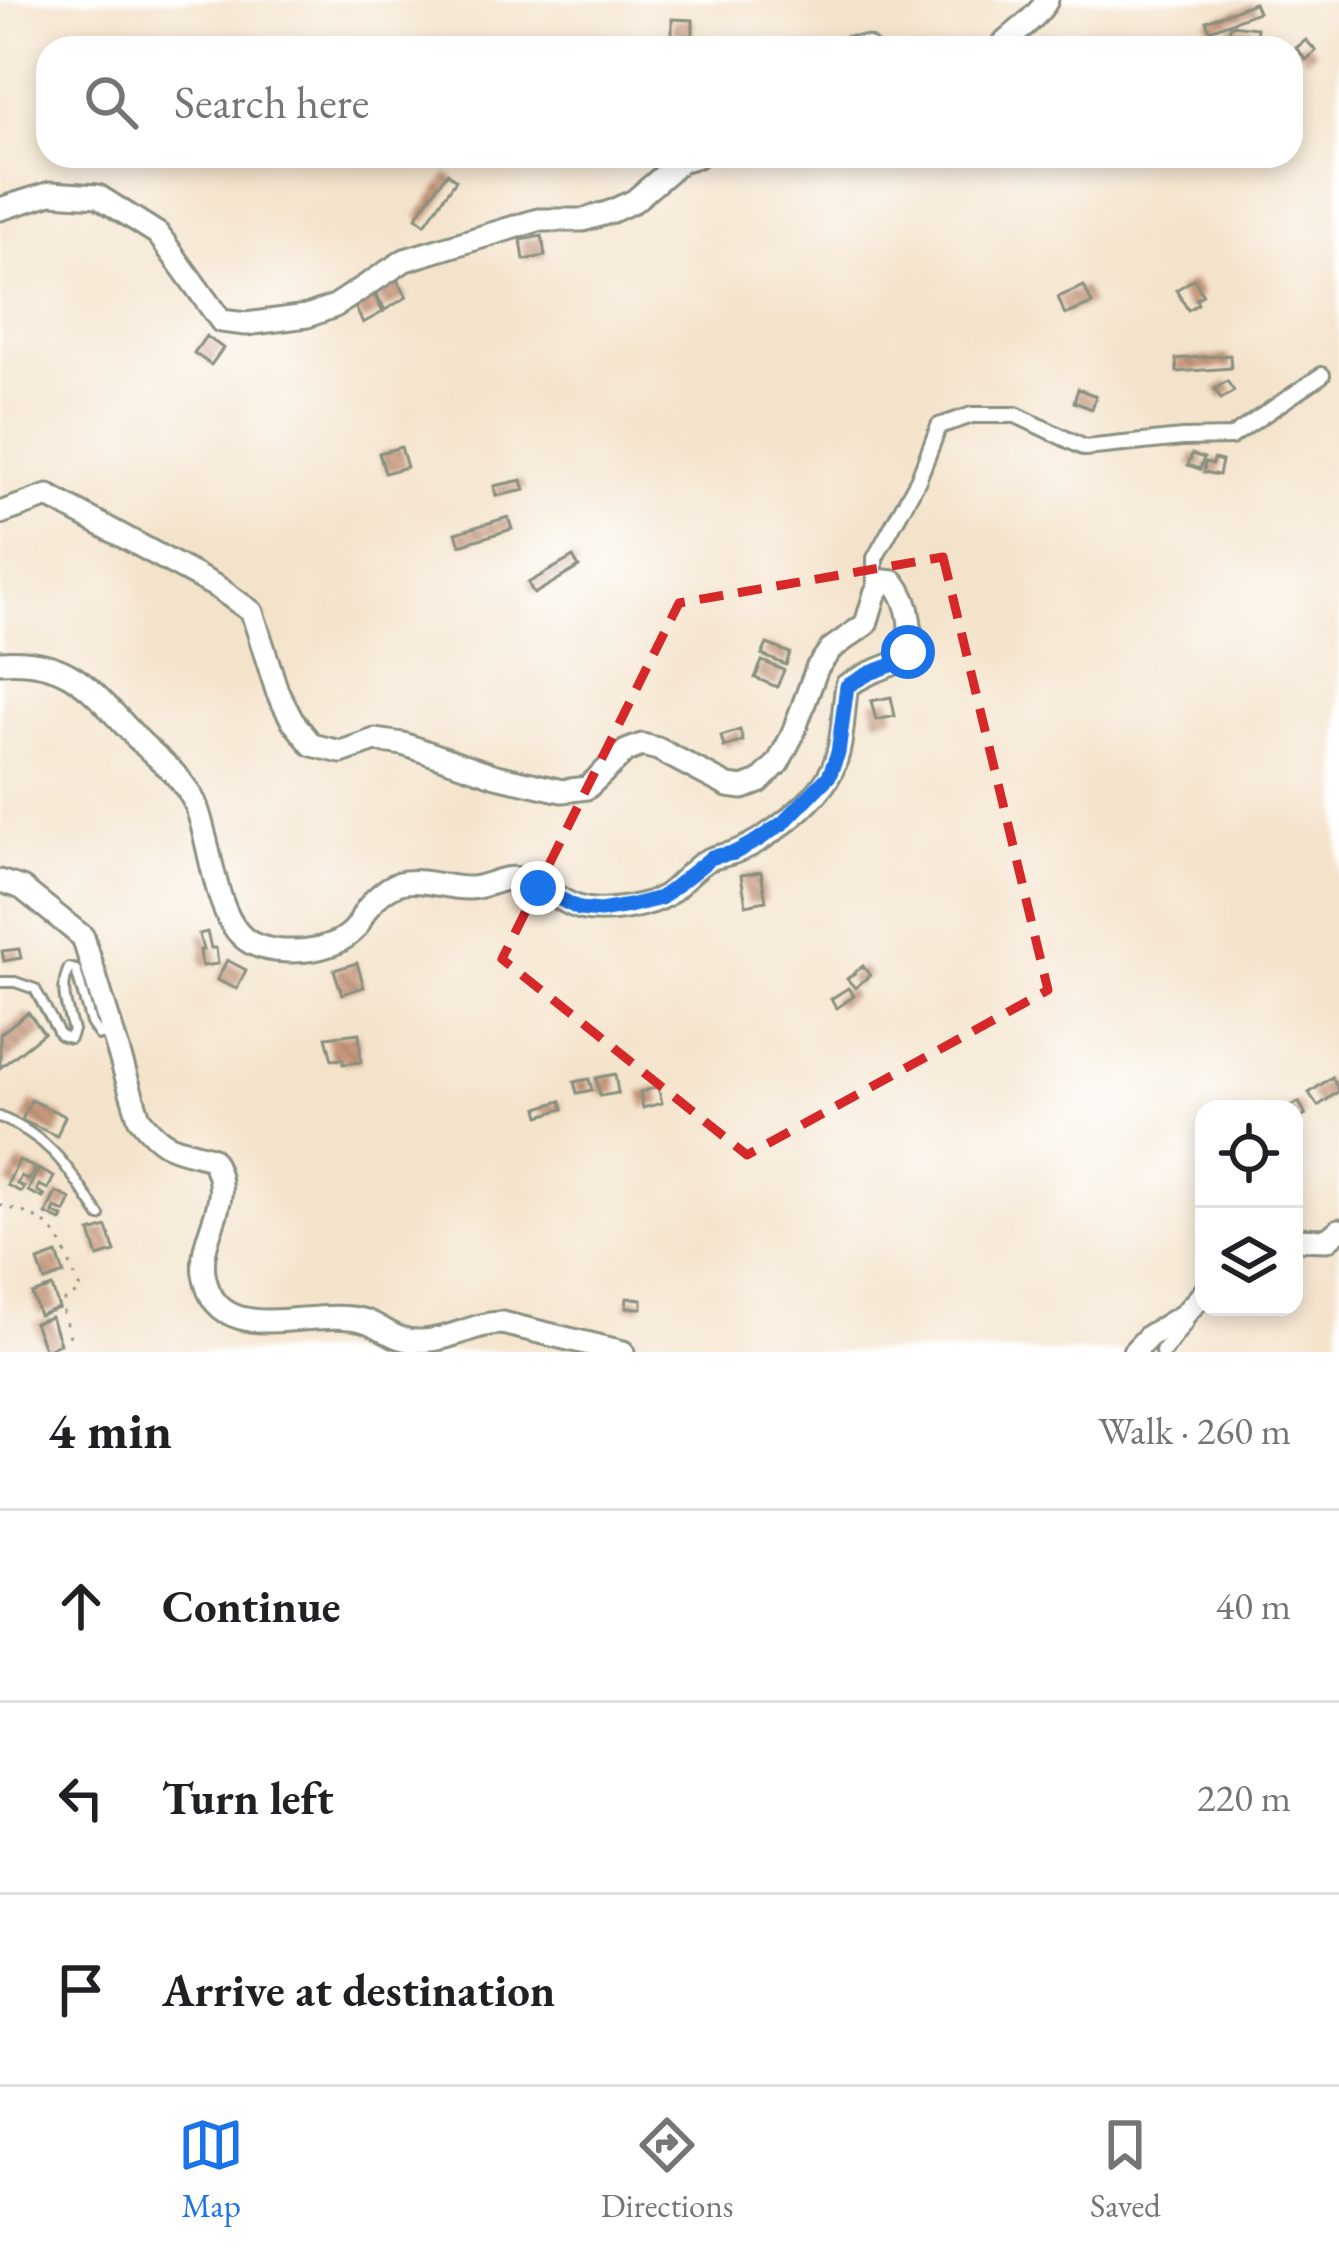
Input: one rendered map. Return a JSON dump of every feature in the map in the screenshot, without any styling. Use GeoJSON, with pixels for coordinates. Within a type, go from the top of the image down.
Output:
{"type":"FeatureCollection","features":[{"type":"Feature","properties":{"kind":"street"},"geometry":{"type":"LineString","coordinates":[[1011,36],[1047,0]]}},
{"type":"Feature","properties":{"kind":"street"},"geometry":{"type":"LineString","coordinates":[[0,209],[51,193],[98,196],[158,234],[221,321],[246,324],[307,316],[335,306],[405,260],[538,220],[584,220],[610,212],[634,201],[674,168]]}},
{"type":"Feature","properties":{"kind":"street"},"geometry":{"type":"LineString","coordinates":[[0,513],[48,496],[217,587],[252,612],[278,691],[292,721],[312,745],[341,752],[375,740],[403,744],[496,776],[562,791],[587,788],[626,752],[642,745],[728,786],[743,788],[759,782],[778,764],[817,668],[831,649],[866,624],[875,594],[875,559],[918,480],[939,426],[972,415],[1016,415],[1085,448],[1231,437],[1322,375]]}},
{"type":"Feature","properties":{"kind":"street"},"geometry":{"type":"LineString","coordinates":[[0,662],[51,664],[81,680],[104,700],[137,739],[184,782],[197,808],[222,901],[235,929],[250,943],[290,952],[346,936],[357,928],[373,901],[393,885],[407,881],[474,889],[507,878],[525,879],[560,901],[600,911],[661,898],[712,857],[734,853],[758,840],[783,823],[829,776],[838,753],[847,686],[903,661],[910,634],[904,598],[894,582],[884,581],[875,594]]}},
{"type":"Feature","properties":{"kind":"street"},"geometry":{"type":"LineString","coordinates":[[0,881],[22,888],[82,937],[139,1118],[154,1138],[171,1149],[211,1158],[218,1171],[222,1188],[203,1269],[208,1290],[220,1308],[251,1323],[365,1320],[388,1335],[421,1341],[485,1323],[502,1323],[623,1352]]}},
{"type":"Feature","properties":{"kind":"street"},"geometry":{"type":"LineString","coordinates":[[1303,1239],[1327,1240],[1339,1231]]}},
{"type":"Feature","properties":{"kind":"street"},"geometry":{"type":"LineString","coordinates":[[1134,1352],[1195,1303]]}},
{"type":"Feature","properties":{"kind":"street"},"geometry":{"type":"LineString","coordinates":[[1163,1352],[1185,1322],[1184,1316]]}},
{"type":"Feature","properties":{"kind":"lane"},"geometry":{"type":"LineString","coordinates":[[0,982],[35,989],[60,1036],[70,1038],[73,1030],[63,983],[69,968],[76,970],[91,1023],[99,1035],[115,1036]]}},
{"type":"Feature","properties":{"kind":"lane"},"geometry":{"type":"LineString","coordinates":[[0,1117],[39,1137],[64,1163],[100,1216]]}},
{"type":"Feature","properties":{"kind":"path"},"geometry":{"type":"LineString","coordinates":[[0,1204],[30,1213],[50,1226],[60,1242],[81,1291],[64,1300],[70,1337]]}},
{"type":"Feature","properties":{"kind":"highlighted area"},"geometry":{"type":"Polygon","coordinates":[[[943,557],[1048,990],[747,1155],[502,959],[679,603],[943,557]]]}},
{"type":"Feature","properties":{"kind":"building"},"geometry":{"type":"Polygon","coordinates":[[[1254,3],[1258,12],[1210,30],[1206,21],[1254,3]]]}},
{"type":"Feature","properties":{"kind":"building"},"geometry":{"type":"Polygon","coordinates":[[[672,19],[693,20],[693,36],[672,36],[672,19]]]}},
{"type":"Feature","properties":{"kind":"building"},"geometry":{"type":"Polygon","coordinates":[[[1230,25],[1257,28],[1256,36],[1229,36],[1230,25]]]}},
{"type":"Feature","properties":{"kind":"building"},"geometry":{"type":"Polygon","coordinates":[[[1306,40],[1316,51],[1306,60],[1303,56],[1306,40]]]}},
{"type":"Feature","properties":{"kind":"building"},"geometry":{"type":"Polygon","coordinates":[[[447,173],[456,180],[425,224],[416,217],[447,173]]]}},
{"type":"Feature","properties":{"kind":"building"},"geometry":{"type":"Polygon","coordinates":[[[542,236],[545,256],[524,260],[521,240],[542,236]]]}},
{"type":"Feature","properties":{"kind":"building"},"geometry":{"type":"Polygon","coordinates":[[[1194,279],[1203,295],[1188,310],[1176,290],[1194,279]]]}},
{"type":"Feature","properties":{"kind":"building"},"geometry":{"type":"Polygon","coordinates":[[[397,280],[407,297],[385,310],[375,293],[397,280]]]}},
{"type":"Feature","properties":{"kind":"building"},"geometry":{"type":"Polygon","coordinates":[[[1084,286],[1092,304],[1065,315],[1058,297],[1084,286]]]}},
{"type":"Feature","properties":{"kind":"building"},"geometry":{"type":"Polygon","coordinates":[[[373,293],[383,312],[363,323],[353,303],[373,293]]]}},
{"type":"Feature","properties":{"kind":"building"},"geometry":{"type":"Polygon","coordinates":[[[206,336],[223,348],[211,365],[194,353],[206,336]]]}},
{"type":"Feature","properties":{"kind":"building"},"geometry":{"type":"Polygon","coordinates":[[[1230,355],[1231,368],[1177,372],[1176,359],[1230,355]]]}},
{"type":"Feature","properties":{"kind":"building"},"geometry":{"type":"Polygon","coordinates":[[[1227,381],[1234,391],[1221,399],[1215,389],[1227,381]]]}},
{"type":"Feature","properties":{"kind":"building"},"geometry":{"type":"Polygon","coordinates":[[[1078,389],[1096,396],[1092,409],[1074,402],[1078,389]]]}},
{"type":"Feature","properties":{"kind":"building"},"geometry":{"type":"Polygon","coordinates":[[[401,447],[407,467],[385,473],[379,453],[401,447]]]}},
{"type":"Feature","properties":{"kind":"building"},"geometry":{"type":"Polygon","coordinates":[[[1192,454],[1204,458],[1200,469],[1188,465],[1192,454]]]}},
{"type":"Feature","properties":{"kind":"building"},"geometry":{"type":"Polygon","coordinates":[[[1214,459],[1222,461],[1219,475],[1204,472],[1205,462],[1213,464],[1214,459]]]}},
{"type":"Feature","properties":{"kind":"building"},"geometry":{"type":"Polygon","coordinates":[[[522,480],[525,490],[496,496],[494,486],[522,480]]]}},
{"type":"Feature","properties":{"kind":"building"},"geometry":{"type":"Polygon","coordinates":[[[508,517],[512,529],[460,545],[456,533],[508,517]]]}},
{"type":"Feature","properties":{"kind":"building"},"geometry":{"type":"Polygon","coordinates":[[[573,557],[579,567],[534,594],[528,583],[573,557]]]}},
{"type":"Feature","properties":{"kind":"building"},"geometry":{"type":"Polygon","coordinates":[[[767,644],[790,653],[786,665],[762,655],[767,644]]]}},
{"type":"Feature","properties":{"kind":"building"},"geometry":{"type":"Polygon","coordinates":[[[762,661],[784,670],[777,687],[755,678],[762,661]]]}},
{"type":"Feature","properties":{"kind":"building"},"geometry":{"type":"Polygon","coordinates":[[[891,697],[895,716],[876,720],[871,701],[891,697]]]}},
{"type":"Feature","properties":{"kind":"building"},"geometry":{"type":"Polygon","coordinates":[[[740,730],[743,741],[724,747],[721,736],[740,730]]]}},
{"type":"Feature","properties":{"kind":"building"},"geometry":{"type":"Polygon","coordinates":[[[761,872],[766,901],[746,905],[741,875],[761,872]]]}},
{"type":"Feature","properties":{"kind":"building"},"geometry":{"type":"Polygon","coordinates":[[[207,932],[218,964],[202,966],[199,934],[207,932]]]}},
{"type":"Feature","properties":{"kind":"building"},"geometry":{"type":"Polygon","coordinates":[[[19,949],[21,958],[4,961],[2,951],[19,949]]]}},
{"type":"Feature","properties":{"kind":"building"},"geometry":{"type":"Polygon","coordinates":[[[227,960],[246,970],[237,989],[217,980],[227,960]]]}},
{"type":"Feature","properties":{"kind":"building"},"geometry":{"type":"Polygon","coordinates":[[[357,963],[364,987],[342,994],[334,970],[357,963]]]}},
{"type":"Feature","properties":{"kind":"building"},"geometry":{"type":"Polygon","coordinates":[[[863,966],[870,975],[855,988],[847,979],[863,966]]]}},
{"type":"Feature","properties":{"kind":"building"},"geometry":{"type":"Polygon","coordinates":[[[848,988],[854,996],[837,1008],[831,999],[848,988]]]}},
{"type":"Feature","properties":{"kind":"building"},"geometry":{"type":"Polygon","coordinates":[[[28,1012],[44,1033],[0,1068],[0,1034],[28,1012]]]}},
{"type":"Feature","properties":{"kind":"building"},"geometry":{"type":"Polygon","coordinates":[[[359,1033],[361,1062],[332,1060],[326,1037],[359,1033]]]}},
{"type":"Feature","properties":{"kind":"building"},"geometry":{"type":"Polygon","coordinates":[[[615,1074],[618,1093],[600,1096],[596,1078],[615,1074]]]}},
{"type":"Feature","properties":{"kind":"building"},"geometry":{"type":"Polygon","coordinates":[[[1332,1077],[1339,1091],[1318,1106],[1309,1093],[1332,1077]]]}},
{"type":"Feature","properties":{"kind":"building"},"geometry":{"type":"Polygon","coordinates":[[[589,1079],[592,1090],[577,1093],[574,1082],[589,1079]]]}},
{"type":"Feature","properties":{"kind":"building"},"geometry":{"type":"Polygon","coordinates":[[[658,1087],[662,1103],[643,1108],[640,1092],[658,1087]]]}},
{"type":"Feature","properties":{"kind":"building"},"geometry":{"type":"Polygon","coordinates":[[[31,1100],[65,1116],[57,1136],[22,1120],[31,1100]]]}},
{"type":"Feature","properties":{"kind":"building"},"geometry":{"type":"Polygon","coordinates":[[[561,1101],[563,1109],[540,1116],[538,1108],[561,1101]]]}},
{"type":"Feature","properties":{"kind":"building"},"geometry":{"type":"Polygon","coordinates":[[[19,1160],[35,1168],[29,1180],[21,1176],[17,1184],[24,1187],[21,1192],[7,1185],[19,1160]]]}},
{"type":"Feature","properties":{"kind":"building"},"geometry":{"type":"Polygon","coordinates":[[[38,1169],[54,1177],[48,1189],[39,1185],[37,1191],[43,1198],[28,1191],[38,1169]]]}},
{"type":"Feature","properties":{"kind":"building"},"geometry":{"type":"Polygon","coordinates":[[[56,1192],[71,1199],[65,1212],[55,1208],[53,1213],[63,1217],[61,1221],[46,1214],[56,1192]]]}},
{"type":"Feature","properties":{"kind":"building"},"geometry":{"type":"Polygon","coordinates":[[[107,1227],[115,1252],[98,1257],[90,1232],[107,1227]]]}},
{"type":"Feature","properties":{"kind":"building"},"geometry":{"type":"Polygon","coordinates":[[[57,1254],[64,1274],[45,1281],[38,1261],[57,1254]]]}},
{"type":"Feature","properties":{"kind":"building"},"geometry":{"type":"Polygon","coordinates":[[[52,1287],[59,1308],[39,1315],[32,1294],[52,1287]]]}},
{"type":"Feature","properties":{"kind":"building"},"geometry":{"type":"Polygon","coordinates":[[[627,1298],[642,1299],[642,1308],[626,1308],[627,1298]]]}},
{"type":"Feature","properties":{"kind":"building"},"geometry":{"type":"Polygon","coordinates":[[[51,1317],[60,1344],[45,1350],[34,1323],[51,1317]]]}},
{"type":"Feature","properties":{"kind":"route"},"geometry":{"type":"LineString","coordinates":[[538,888],[580,909],[629,906],[661,898],[712,857],[734,853],[758,840],[813,796],[829,776],[838,753],[847,686],[903,661],[908,652]]}}]}
